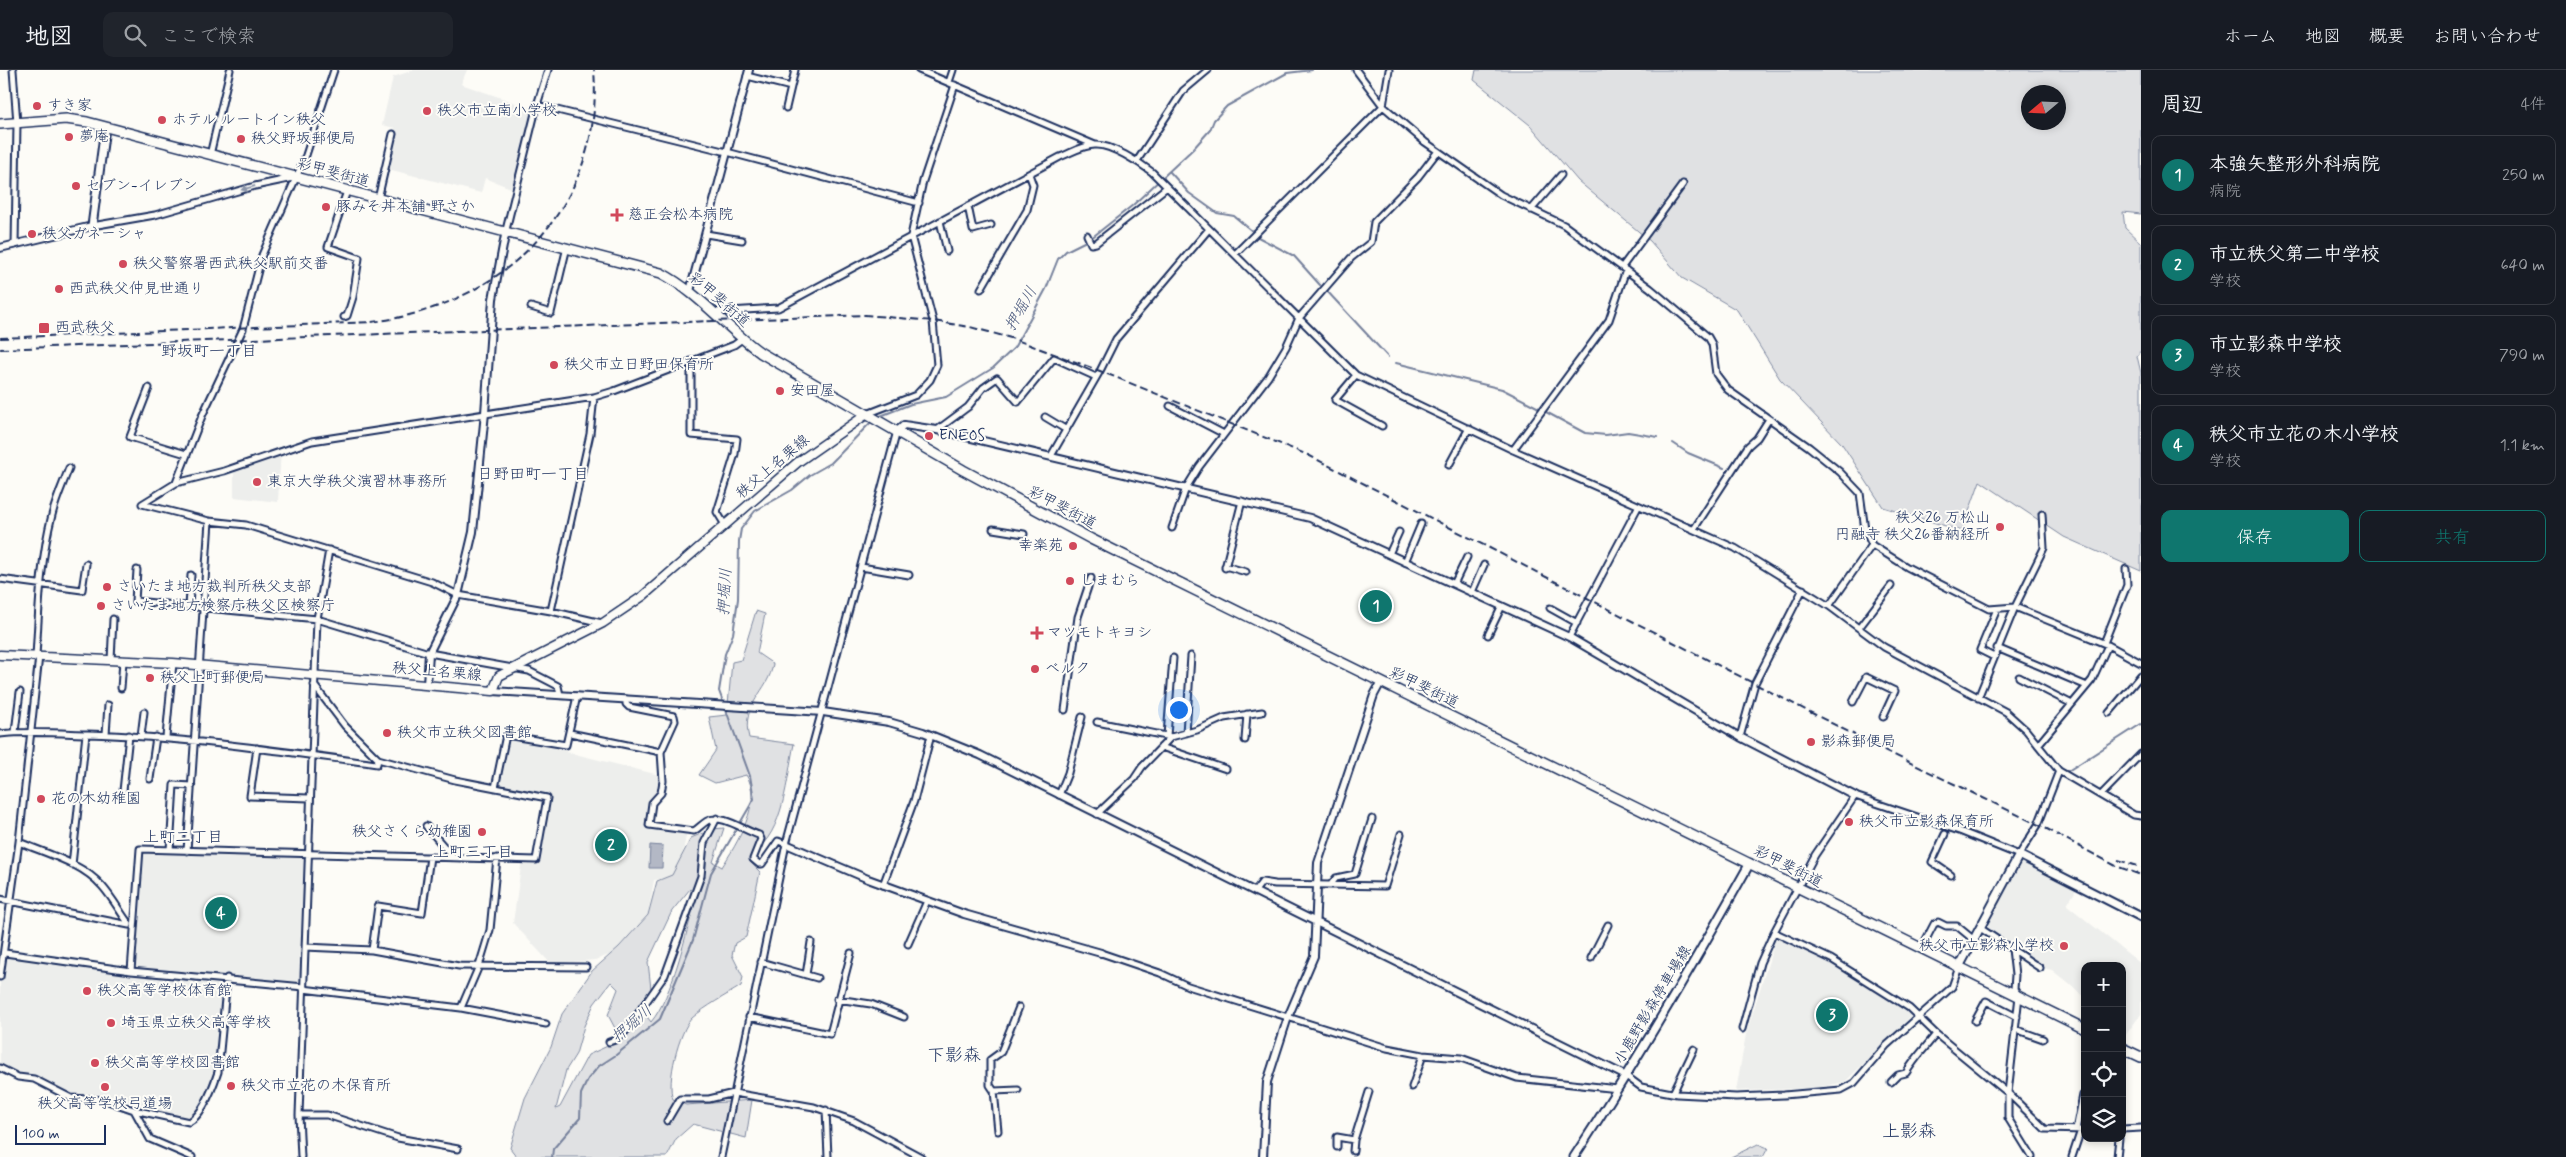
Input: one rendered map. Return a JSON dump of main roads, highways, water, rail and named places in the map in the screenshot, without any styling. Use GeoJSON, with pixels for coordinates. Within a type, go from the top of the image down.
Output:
{"type":"FeatureCollection","features":[{"type":"Feature","properties":{"kind":"highway","name":"彩甲斐街道"},"geometry":{"type":"LineString","coordinates":[[0,124],[66,119],[506,230],[648,268],[675,280],[690,291],[742,339],[761,353],[963,470],[1091,539],[2081,1027]]}},
{"type":"Feature","properties":{"kind":"highway"},"geometry":{"type":"LineString","coordinates":[[2126,1050],[2141,1057]]}},
{"type":"Feature","properties":{"kind":"main road"},"geometry":{"type":"LineString","coordinates":[[92,226],[105,128]]}},
{"type":"Feature","properties":{"kind":"main road","name":"秩父上名栗線"},"geometry":{"type":"LineString","coordinates":[[0,655],[173,662],[199,666],[493,690],[499,676],[603,623],[643,596],[798,462],[870,416]]}},
{"type":"Feature","properties":{"kind":"main road"},"geometry":{"type":"LineString","coordinates":[[1959,967],[2019,855],[2141,917]]}},
{"type":"Feature","properties":{"kind":"main road","name":"小鹿野影森停車場線"},"geometry":{"type":"LineString","coordinates":[[1574,1157],[1697,960],[1750,863]]}},
{"type":"Feature","properties":{"kind":"waterway","name":"押堀川"},"geometry":{"type":"LineString","coordinates":[[878,417],[911,404],[946,397],[993,368],[1014,348],[1046,289],[1058,259],[1066,251],[1090,239],[1133,205],[1193,149],[1210,130],[1214,120],[1227,106],[1287,73],[1312,70]]}},
{"type":"Feature","properties":{"kind":"waterway"},"geometry":{"type":"LineString","coordinates":[[1170,172],[1189,193],[1217,213],[1234,216],[1252,231]]}},
{"type":"Feature","properties":{"kind":"waterway"},"geometry":{"type":"LineString","coordinates":[[1258,237],[1294,256],[1320,285]]}},
{"type":"Feature","properties":{"kind":"waterway"},"geometry":{"type":"LineString","coordinates":[[1326,290],[1388,357]]}},
{"type":"Feature","properties":{"kind":"waterway"},"geometry":{"type":"LineString","coordinates":[[1396,363],[1502,389],[1539,408]]}},
{"type":"Feature","properties":{"kind":"waterway"},"geometry":{"type":"LineString","coordinates":[[1546,412],[1585,433],[1606,435],[1628,432],[1658,437]]}},
{"type":"Feature","properties":{"kind":"waterway","name":"押堀川"},"geometry":{"type":"LineString","coordinates":[[552,1157],[553,1149],[580,1118],[581,1094],[588,1079],[599,1066],[616,1055],[660,1019],[693,940],[711,873],[754,799],[750,776],[719,691],[725,654],[733,634],[738,599],[741,529],[755,511],[792,490],[810,475],[831,463],[872,421]]}},
{"type":"Feature","properties":{"kind":"waterway"},"geometry":{"type":"LineString","coordinates":[[1673,443],[1688,453],[1724,468]]}},
{"type":"Feature","properties":{"kind":"waterway"},"geometry":{"type":"LineString","coordinates":[[2068,771],[2141,724]]}},
{"type":"Feature","properties":{"kind":"railway"},"geometry":{"type":"LineString","coordinates":[[0,338],[371,322],[419,312],[463,296],[502,272],[536,242],[563,206],[582,165],[593,120],[594,70]]}},
{"type":"Feature","properties":{"kind":"railway"},"geometry":{"type":"LineString","coordinates":[[0,349],[865,315],[933,321],[970,327],[1011,338],[1100,371],[1308,455],[1882,749],[2047,829],[2116,866],[2141,875]]}},
{"type":"Feature","properties":{"kind":"railway"},"geometry":{"type":"LineString","coordinates":[[2118,860],[2141,867]]}},
{"type":"Feature","properties":{"kind":"place","name":"すき家"},"geometry":{"type":"Point","coordinates":[37,106]}},
{"type":"Feature","properties":{"kind":"place","name":"秩父市立南小学校"},"geometry":{"type":"Point","coordinates":[427,111]}},
{"type":"Feature","properties":{"kind":"place","name":"ホテル ルートイン秩父"},"geometry":{"type":"Point","coordinates":[162,120]}},
{"type":"Feature","properties":{"kind":"place","name":"夢庵"},"geometry":{"type":"Point","coordinates":[69,137]}},
{"type":"Feature","properties":{"kind":"place","name":"秩父野坂郵便局"},"geometry":{"type":"Point","coordinates":[241,139]}},
{"type":"Feature","properties":{"kind":"place","name":"セブン-イレブン"},"geometry":{"type":"Point","coordinates":[76,186]}},
{"type":"Feature","properties":{"kind":"place","name":"豚みそ丼本舗 野さか"},"geometry":{"type":"Point","coordinates":[326,207]}},
{"type":"Feature","properties":{"kind":"place","name":"慈正会松本病院"},"geometry":{"type":"Point","coordinates":[617,215]}},
{"type":"Feature","properties":{"kind":"place","name":"秩父ガネーシャ"},"geometry":{"type":"Point","coordinates":[32,234]}},
{"type":"Feature","properties":{"kind":"place","name":"秩父警察署西武秩父駅前交番"},"geometry":{"type":"Point","coordinates":[123,264]}},
{"type":"Feature","properties":{"kind":"place","name":"西武秩父仲見世通り"},"geometry":{"type":"Point","coordinates":[59,289]}},
{"type":"Feature","properties":{"kind":"place","name":"西武秩父"},"geometry":{"type":"Point","coordinates":[44,328]}},
{"type":"Feature","properties":{"kind":"place","name":"秩父市立日野田保育所"},"geometry":{"type":"Point","coordinates":[554,365]}},
{"type":"Feature","properties":{"kind":"place","name":"安田屋"},"geometry":{"type":"Point","coordinates":[780,391]}},
{"type":"Feature","properties":{"kind":"place","name":"ENEOS"},"geometry":{"type":"Point","coordinates":[929,436]}},
{"type":"Feature","properties":{"kind":"place","name":"東京大学秩父演習林事務所"},"geometry":{"type":"Point","coordinates":[257,482]}},
{"type":"Feature","properties":{"kind":"place","name":"秩父26 万松山 円融寺 秩父26番納経所"},"geometry":{"type":"Point","coordinates":[2000,527]}},
{"type":"Feature","properties":{"kind":"place","name":"幸楽苑"},"geometry":{"type":"Point","coordinates":[1073,546]}},
{"type":"Feature","properties":{"kind":"place","name":"しまむら"},"geometry":{"type":"Point","coordinates":[1070,581]}},
{"type":"Feature","properties":{"kind":"place","name":"さいたま地方裁判所秩父支部"},"geometry":{"type":"Point","coordinates":[107,587]}},
{"type":"Feature","properties":{"kind":"place","name":"さいたま地方検察庁秩父区検察庁"},"geometry":{"type":"Point","coordinates":[101,606]}},
{"type":"Feature","properties":{"kind":"place","name":"本強矢整形外科病院"},"geometry":{"type":"Point","coordinates":[1376,606]}},
{"type":"Feature","properties":{"kind":"place","name":"マツモトキヨシ"},"geometry":{"type":"Point","coordinates":[1037,633]}},
{"type":"Feature","properties":{"kind":"place","name":"ベルク"},"geometry":{"type":"Point","coordinates":[1035,669]}},
{"type":"Feature","properties":{"kind":"place","name":"秩父上町郵便局"},"geometry":{"type":"Point","coordinates":[150,678]}},
{"type":"Feature","properties":{"kind":"place","name":"秩父市立秩父図書館"},"geometry":{"type":"Point","coordinates":[387,733]}},
{"type":"Feature","properties":{"kind":"place","name":"影森郵便局"},"geometry":{"type":"Point","coordinates":[1811,742]}},
{"type":"Feature","properties":{"kind":"place","name":"花の木幼稚園"},"geometry":{"type":"Point","coordinates":[41,799]}},
{"type":"Feature","properties":{"kind":"place","name":"秩父市立影森保育所"},"geometry":{"type":"Point","coordinates":[1849,822]}},
{"type":"Feature","properties":{"kind":"place","name":"秩父さくら幼稚園"},"geometry":{"type":"Point","coordinates":[482,832]}},
{"type":"Feature","properties":{"kind":"place","name":"市立秩父第二中学校"},"geometry":{"type":"Point","coordinates":[611,845]}},
{"type":"Feature","properties":{"kind":"place","name":"秩父市立花の木小学校"},"geometry":{"type":"Point","coordinates":[221,913]}},
{"type":"Feature","properties":{"kind":"place","name":"秩父市立影森小学校"},"geometry":{"type":"Point","coordinates":[2064,946]}},
{"type":"Feature","properties":{"kind":"place","name":"秩父高等学校体育館"},"geometry":{"type":"Point","coordinates":[87,991]}},
{"type":"Feature","properties":{"kind":"place","name":"市立影森中学校"},"geometry":{"type":"Point","coordinates":[1832,1015]}},
{"type":"Feature","properties":{"kind":"place","name":"埼玉県立秩父高等学校"},"geometry":{"type":"Point","coordinates":[111,1023]}},
{"type":"Feature","properties":{"kind":"place","name":"秩父高等学校図書館"},"geometry":{"type":"Point","coordinates":[95,1063]}},
{"type":"Feature","properties":{"kind":"place","name":"秩父市立花の木保育所"},"geometry":{"type":"Point","coordinates":[231,1086]}},
{"type":"Feature","properties":{"kind":"place","name":"秩父高等学校弓道場"},"geometry":{"type":"Point","coordinates":[105,1087]}},
{"type":"Feature","properties":{"kind":"district","name":"野坂町一丁目"},"geometry":{"type":"Point","coordinates":[209,351]}},
{"type":"Feature","properties":{"kind":"district","name":"日野田町一丁目"},"geometry":{"type":"Point","coordinates":[533,474]}},
{"type":"Feature","properties":{"kind":"district","name":"上町二丁目"},"geometry":{"type":"Point","coordinates":[183,837]}},
{"type":"Feature","properties":{"kind":"district","name":"上町三丁目"},"geometry":{"type":"Point","coordinates":[473,852]}},
{"type":"Feature","properties":{"kind":"district","name":"下影森"},"geometry":{"type":"Point","coordinates":[954,1056]}},
{"type":"Feature","properties":{"kind":"district","name":"上影森"},"geometry":{"type":"Point","coordinates":[1909,1132]}}]}
